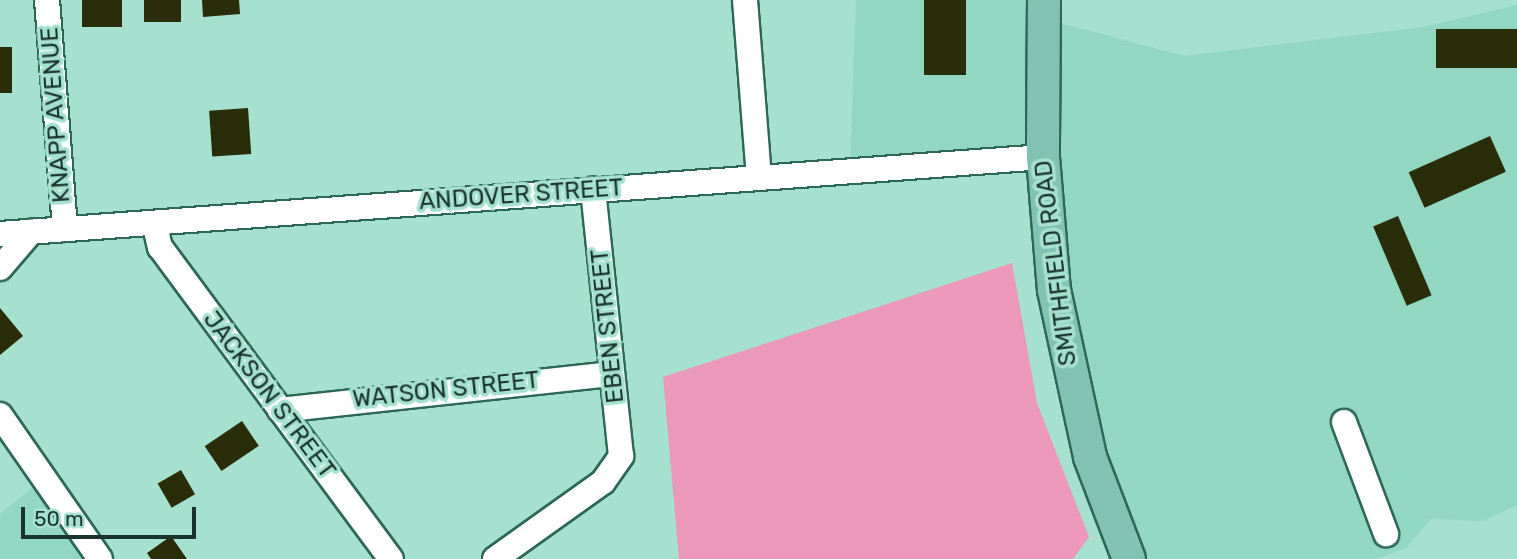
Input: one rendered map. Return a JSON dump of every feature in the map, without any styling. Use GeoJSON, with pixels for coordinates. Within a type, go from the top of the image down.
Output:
{"type":"FeatureCollection","features":[{"type":"Feature","properties":{"kind":"main road","name":"SMITHFIELD ROAD"},"geometry":{"type":"LineString","coordinates":[[1044,0],[1043,157],[1054,290],[1067,363],[1090,457],[1129,559]]}},
{"type":"Feature","properties":{"kind":"street","name":"KNAPP AVENUE"},"geometry":{"type":"LineString","coordinates":[[47,0],[65,229]]}},
{"type":"Feature","properties":{"kind":"street"},"geometry":{"type":"LineString","coordinates":[[745,0],[759,176]]}},
{"type":"Feature","properties":{"kind":"street","name":"ANDOVER STREET"},"geometry":{"type":"LineString","coordinates":[[0,234],[155,226],[759,176],[1043,157]]}},
{"type":"Feature","properties":{"kind":"street","name":"EBEN STREET"},"geometry":{"type":"LineString","coordinates":[[495,559],[603,482],[619,463],[622,438],[612,374],[593,190]]}},
{"type":"Feature","properties":{"kind":"street","name":"JACKSON STREET"},"geometry":{"type":"LineString","coordinates":[[155,226],[160,247],[391,559]]}},
{"type":"Feature","properties":{"kind":"street"},"geometry":{"type":"LineString","coordinates":[[0,268],[31,232]]}},
{"type":"Feature","properties":{"kind":"street","name":"WATSON STREET"},"geometry":{"type":"LineString","coordinates":[[279,410],[612,374]]}},
{"type":"Feature","properties":{"kind":"street"},"geometry":{"type":"LineString","coordinates":[[0,415],[100,559]]}},
{"type":"Feature","properties":{"kind":"street"},"geometry":{"type":"LineString","coordinates":[[1344,422],[1386,534]]}},
{"type":"Feature","properties":{"kind":"shaded area"},"geometry":{"type":"Polygon","coordinates":[[[856,0],[1047,0],[1053,21],[1184,56],[1423,27],[1517,5],[1517,505],[1483,521],[1431,519],[1406,548],[1377,559],[1133,559],[1101,472],[1048,165],[850,166],[856,0]]]}},
{"type":"Feature","properties":{"kind":"shaded area"},"geometry":{"type":"Polygon","coordinates":[[[1012,263],[1037,403],[1089,537],[1073,559],[679,559],[663,377],[1012,263]]]}},
{"type":"Feature","properties":{"kind":"shaded area"},"geometry":{"type":"Polygon","coordinates":[[[42,480],[99,559],[0,559],[0,514],[42,480]]]}},
{"type":"Feature","properties":{"kind":"building"},"geometry":{"type":"Polygon","coordinates":[[[82,0],[122,0],[122,27],[82,27],[82,0]]]}},
{"type":"Feature","properties":{"kind":"building"},"geometry":{"type":"Polygon","coordinates":[[[144,0],[181,0],[181,22],[144,22],[144,0]]]}},
{"type":"Feature","properties":{"kind":"building"},"geometry":{"type":"Polygon","coordinates":[[[202,0],[239,0],[240,14],[203,17],[202,0]]]}},
{"type":"Feature","properties":{"kind":"building"},"geometry":{"type":"Polygon","coordinates":[[[924,0],[966,0],[966,75],[924,75],[924,0]]]}},
{"type":"Feature","properties":{"kind":"building"},"geometry":{"type":"Polygon","coordinates":[[[1436,29],[1517,29],[1517,68],[1436,68],[1436,29]]]}},
{"type":"Feature","properties":{"kind":"building"},"geometry":{"type":"Polygon","coordinates":[[[0,47],[12,47],[12,93],[0,93],[0,47]]]}},
{"type":"Feature","properties":{"kind":"building"},"geometry":{"type":"Polygon","coordinates":[[[248,108],[251,154],[212,157],[209,111],[248,108]]]}},
{"type":"Feature","properties":{"kind":"building"},"geometry":{"type":"Polygon","coordinates":[[[1490,136],[1506,172],[1425,208],[1409,172],[1490,136]]]}},
{"type":"Feature","properties":{"kind":"building"},"geometry":{"type":"Polygon","coordinates":[[[1398,216],[1432,295],[1407,306],[1373,227],[1398,216]]]}},
{"type":"Feature","properties":{"kind":"building"},"geometry":{"type":"Polygon","coordinates":[[[0,308],[23,336],[0,355],[0,308]]]}},
{"type":"Feature","properties":{"kind":"building"},"geometry":{"type":"Polygon","coordinates":[[[242,421],[259,446],[221,471],[205,446],[242,421]]]}},
{"type":"Feature","properties":{"kind":"building"},"geometry":{"type":"Polygon","coordinates":[[[181,470],[195,494],[172,508],[158,484],[181,470]]]}},
{"type":"Feature","properties":{"kind":"building"},"geometry":{"type":"Polygon","coordinates":[[[171,536],[187,559],[151,559],[147,553],[171,536]]]}}]}
